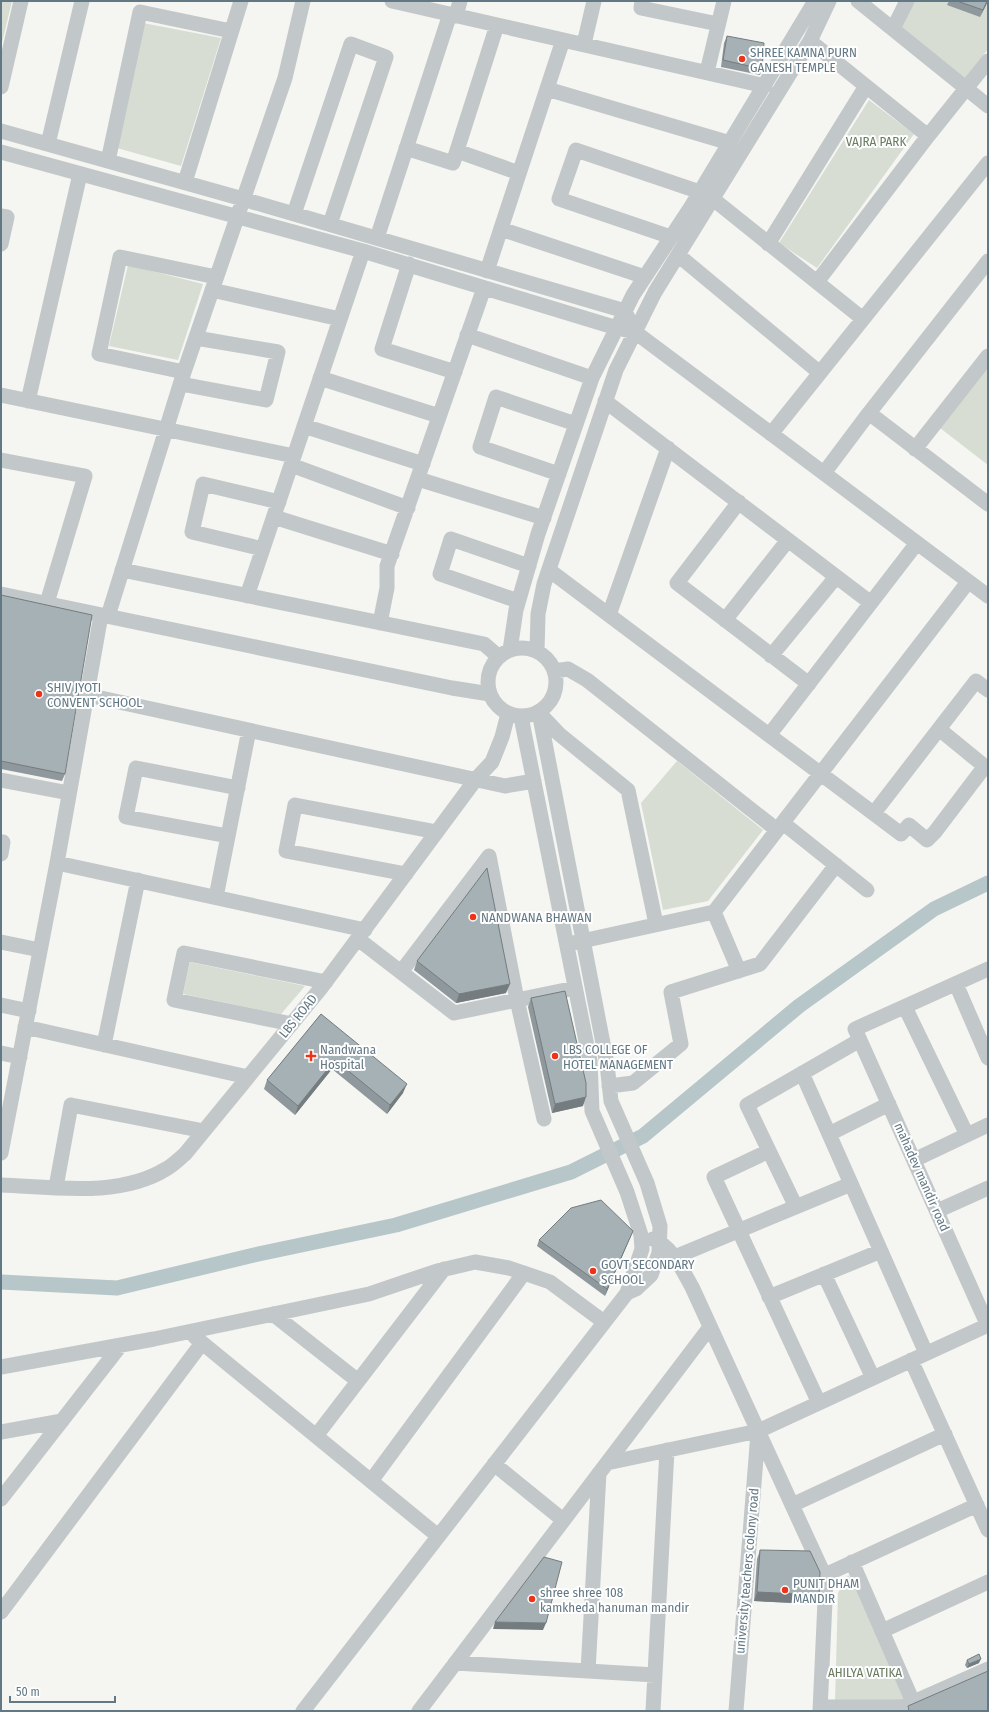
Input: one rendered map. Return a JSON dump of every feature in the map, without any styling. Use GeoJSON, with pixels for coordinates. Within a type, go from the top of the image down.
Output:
{"type":"FeatureCollection","features":[{"type":"Feature","properties":{"kind":"street"},"geometry":{"type":"LineString","coordinates":[[1,87],[3,67],[20,1]]}},
{"type":"Feature","properties":{"kind":"street"},"geometry":{"type":"LineString","coordinates":[[48,144],[82,1]]}},
{"type":"Feature","properties":{"kind":"street"},"geometry":{"type":"LineString","coordinates":[[185,182],[241,1]]}},
{"type":"Feature","properties":{"kind":"street"},"geometry":{"type":"LineString","coordinates":[[1,1153],[5,1115],[20,1057],[87,695],[104,616],[122,570],[196,338],[284,78],[303,1]]}},
{"type":"Feature","properties":{"kind":"street"},"geometry":{"type":"LineString","coordinates":[[392,1],[455,10],[497,25],[765,86]]}},
{"type":"Feature","properties":{"kind":"street"},"geometry":{"type":"LineString","coordinates":[[584,44],[594,1]]}},
{"type":"Feature","properties":{"kind":"street"},"geometry":{"type":"LineString","coordinates":[[642,1],[641,8],[718,24]]}},
{"type":"Feature","properties":{"kind":"street"},"geometry":{"type":"LineString","coordinates":[[707,72],[724,1]]}},
{"type":"Feature","properties":{"kind":"street"},"geometry":{"type":"LineString","coordinates":[[537,651],[538,614],[544,584],[616,370],[655,292],[678,255],[730,143],[815,1]]}},
{"type":"Feature","properties":{"kind":"street"},"geometry":{"type":"LineString","coordinates":[[122,570],[484,644],[504,654],[524,648],[537,651],[548,659],[554,671],[557,684],[554,697],[546,708],[539,712],[514,716],[497,706],[490,694],[488,681],[491,668],[504,654],[518,601],[544,518],[592,378],[625,311],[645,277],[671,237],[706,196],[810,41],[829,1]]}},
{"type":"Feature","properties":{"kind":"street"},"geometry":{"type":"LineString","coordinates":[[858,1],[988,106]]}},
{"type":"Feature","properties":{"kind":"street"},"geometry":{"type":"LineString","coordinates":[[893,29],[907,1]]}},
{"type":"Feature","properties":{"kind":"street"},"geometry":{"type":"LineString","coordinates":[[377,238],[406,148],[455,10]]}},
{"type":"Feature","properties":{"kind":"street"},"geometry":{"type":"LineString","coordinates":[[108,161],[140,12],[231,32]]}},
{"type":"Feature","properties":{"kind":"street"},"geometry":{"type":"LineString","coordinates":[[406,148],[453,164],[497,25]]}},
{"type":"Feature","properties":{"kind":"street"},"geometry":{"type":"LineString","coordinates":[[487,271],[563,40]]}},
{"type":"Feature","properties":{"kind":"street"},"geometry":{"type":"LineString","coordinates":[[810,41],[928,136]]}},
{"type":"Feature","properties":{"kind":"street"},"geometry":{"type":"LineString","coordinates":[[294,214],[351,44],[386,57],[330,224]]}},
{"type":"Feature","properties":{"kind":"street"},"geometry":{"type":"LineString","coordinates":[[816,282],[928,136],[988,61]]}},
{"type":"Feature","properties":{"kind":"street"},"geometry":{"type":"LineString","coordinates":[[768,244],[866,86]]}},
{"type":"Feature","properties":{"kind":"street"},"geometry":{"type":"LineString","coordinates":[[547,89],[730,143]]}},
{"type":"Feature","properties":{"kind":"street"},"geometry":{"type":"LineString","coordinates":[[1,131],[185,182],[625,311],[635,332]]}},
{"type":"Feature","properties":{"kind":"street"},"geometry":{"type":"LineString","coordinates":[[671,237],[559,199],[576,150],[706,196],[863,319]]}},
{"type":"Feature","properties":{"kind":"street"},"geometry":{"type":"LineString","coordinates":[[457,151],[519,173]]}},
{"type":"Feature","properties":{"kind":"street"},"geometry":{"type":"LineString","coordinates":[[1,152],[236,218],[409,264],[484,288],[635,332],[988,596]]}},
{"type":"Feature","properties":{"kind":"street"},"geometry":{"type":"LineString","coordinates":[[771,434],[863,319],[985,173]]}},
{"type":"Feature","properties":{"kind":"street"},"geometry":{"type":"LineString","coordinates":[[28,401],[80,174]]}},
{"type":"Feature","properties":{"kind":"street"},"geometry":{"type":"LineString","coordinates":[[1,216],[7,217],[1,244]]}},
{"type":"Feature","properties":{"kind":"street"},"geometry":{"type":"LineString","coordinates":[[500,229],[645,277]]}},
{"type":"Feature","properties":{"kind":"street"},"geometry":{"type":"LineString","coordinates":[[248,596],[363,251]]}},
{"type":"Feature","properties":{"kind":"street"},"geometry":{"type":"LineString","coordinates":[[678,255],[820,373]]}},
{"type":"Feature","properties":{"kind":"street"},"geometry":{"type":"LineString","coordinates":[[196,338],[278,352],[266,400],[99,354],[120,257],[340,319]]}},
{"type":"Feature","properties":{"kind":"street"},"geometry":{"type":"LineString","coordinates":[[824,473],[869,413],[987,263]]}},
{"type":"Feature","properties":{"kind":"street"},"geometry":{"type":"LineString","coordinates":[[409,264],[382,349],[455,372]]}},
{"type":"Feature","properties":{"kind":"street"},"geometry":{"type":"LineString","coordinates":[[380,623],[387,588],[387,566],[484,288]]}},
{"type":"Feature","properties":{"kind":"street"},"geometry":{"type":"LineString","coordinates":[[467,335],[592,378]]}},
{"type":"Feature","properties":{"kind":"street"},"geometry":{"type":"LineString","coordinates":[[916,449],[988,356]]}},
{"type":"Feature","properties":{"kind":"street"},"geometry":{"type":"LineString","coordinates":[[320,378],[439,416]]}},
{"type":"Feature","properties":{"kind":"street"},"geometry":{"type":"LineString","coordinates":[[1,395],[166,430],[293,460],[408,508]]}},
{"type":"Feature","properties":{"kind":"street"},"geometry":{"type":"LineString","coordinates":[[559,474],[480,447],[496,397],[576,424]]}},
{"type":"Feature","properties":{"kind":"street"},"geometry":{"type":"LineString","coordinates":[[605,401],[871,603]]}},
{"type":"Feature","properties":{"kind":"street"},"geometry":{"type":"LineString","coordinates":[[869,413],[988,504]]}},
{"type":"Feature","properties":{"kind":"street"},"geometry":{"type":"LineString","coordinates":[[304,426],[422,464]]}},
{"type":"Feature","properties":{"kind":"street"},"geometry":{"type":"LineString","coordinates":[[609,615],[668,448]]}},
{"type":"Feature","properties":{"kind":"street"},"geometry":{"type":"LineString","coordinates":[[1,460],[85,476],[47,604]]}},
{"type":"Feature","properties":{"kind":"street"},"geometry":{"type":"LineString","coordinates":[[418,479],[544,518]]}},
{"type":"Feature","properties":{"kind":"street"},"geometry":{"type":"LineString","coordinates":[[263,549],[192,532],[203,484],[279,502]]}},
{"type":"Feature","properties":{"kind":"street"},"geometry":{"type":"LineString","coordinates":[[739,502],[677,583],[809,684]]}},
{"type":"Feature","properties":{"kind":"street"},"geometry":{"type":"LineString","coordinates":[[274,517],[392,554]]}},
{"type":"Feature","properties":{"kind":"street"},"geometry":{"type":"LineString","coordinates":[[518,601],[440,574],[451,539],[529,566]]}},
{"type":"Feature","properties":{"kind":"street"},"geometry":{"type":"LineString","coordinates":[[725,620],[788,540]]}},
{"type":"Feature","properties":{"kind":"street"},"geometry":{"type":"LineString","coordinates":[[770,734],[917,543]]}},
{"type":"Feature","properties":{"kind":"street"},"geometry":{"type":"LineString","coordinates":[[549,570],[770,734],[901,834],[909,825],[927,840],[986,768],[939,729]]}},
{"type":"Feature","properties":{"kind":"street"},"geometry":{"type":"LineString","coordinates":[[772,656],[836,577]]}},
{"type":"Feature","properties":{"kind":"street"},"geometry":{"type":"LineString","coordinates":[[567,945],[582,940],[714,912],[968,582]]}},
{"type":"Feature","properties":{"kind":"street"},"geometry":{"type":"LineString","coordinates":[[1,594],[452,688],[490,694]]}},
{"type":"Feature","properties":{"kind":"street"},"geometry":{"type":"LineString","coordinates":[[554,671],[568,669],[587,680],[780,826],[836,865],[867,890]]}},
{"type":"Feature","properties":{"kind":"street"},"geometry":{"type":"LineString","coordinates":[[874,813],[976,681],[988,690]]}},
{"type":"Feature","properties":{"kind":"street"},"geometry":{"type":"LineString","coordinates":[[87,695],[505,786],[534,781]]}},
{"type":"Feature","properties":{"kind":"street"},"geometry":{"type":"LineString","coordinates":[[539,712],[558,734],[628,790],[656,924]]}},
{"type":"Feature","properties":{"kind":"street"},"geometry":{"type":"LineString","coordinates":[[539,712],[606,1064],[611,1101],[646,1183],[660,1226],[659,1254],[651,1275],[636,1289],[627,1293]]}},
{"type":"Feature","properties":{"kind":"street"},"geometry":{"type":"LineString","coordinates":[[303,1711],[627,1293],[642,1249],[641,1235],[627,1192],[592,1111],[590,1061],[534,781],[514,716]]}},
{"type":"Feature","properties":{"kind":"street","name":"LBS ROAD"},"geometry":{"type":"LineString","coordinates":[[1,1185],[108,1188],[139,1181],[166,1169],[185,1154],[326,982],[476,779],[492,762],[502,737],[514,716]]}},
{"type":"Feature","properties":{"kind":"street"},"geometry":{"type":"LineString","coordinates":[[216,897],[249,730]]}},
{"type":"Feature","properties":{"kind":"street"},"geometry":{"type":"LineString","coordinates":[[228,836],[126,817],[136,768],[238,788]]}},
{"type":"Feature","properties":{"kind":"street"},"geometry":{"type":"LineString","coordinates":[[1,780],[69,793]]}},
{"type":"Feature","properties":{"kind":"street"},"geometry":{"type":"LineString","coordinates":[[406,874],[286,851],[295,805],[437,832]]}},
{"type":"Feature","properties":{"kind":"street"},"geometry":{"type":"LineString","coordinates":[[1,842],[3,842],[1,854]]}},
{"type":"Feature","properties":{"kind":"street"},"geometry":{"type":"LineString","coordinates":[[401,972],[489,856],[517,1000],[544,1119]]}},
{"type":"Feature","properties":{"kind":"street"},"geometry":{"type":"LineString","coordinates":[[57,863],[216,897],[361,935],[401,972],[454,1013],[575,988]]}},
{"type":"Feature","properties":{"kind":"street"},"geometry":{"type":"LineString","coordinates":[[609,1086],[633,1083],[681,1044],[671,992],[739,972],[760,964],[836,865]]}},
{"type":"Feature","properties":{"kind":"street"},"geometry":{"type":"LineString","coordinates":[[104,1044],[138,880]]}},
{"type":"Feature","properties":{"kind":"street"},"geometry":{"type":"LineString","coordinates":[[714,912],[739,972]]}},
{"type":"Feature","properties":{"kind":"street"},"geometry":{"type":"LineString","coordinates":[[1,942],[40,950]]}},
{"type":"Feature","properties":{"kind":"street"},"geometry":{"type":"LineString","coordinates":[[292,1024],[174,1000],[184,953],[326,982]]}},
{"type":"Feature","properties":{"kind":"street"},"geometry":{"type":"LineString","coordinates":[[796,1207],[747,1105],[802,1073],[858,1034],[905,1007],[988,969]]}},
{"type":"Feature","properties":{"kind":"street"},"geometry":{"type":"LineString","coordinates":[[956,984],[988,1058]]}},
{"type":"Feature","properties":{"kind":"street"},"geometry":{"type":"LineString","coordinates":[[1,1005],[28,1011]]}},
{"type":"Feature","properties":{"kind":"street"},"geometry":{"type":"LineString","coordinates":[[905,1007],[967,1135]]}},
{"type":"Feature","properties":{"kind":"street"},"geometry":{"type":"LineString","coordinates":[[25,1027],[248,1077]]}},
{"type":"Feature","properties":{"kind":"street","name":"mahadev mandir road"},"geometry":{"type":"LineString","coordinates":[[858,1034],[988,1325]]}},
{"type":"Feature","properties":{"kind":"street"},"geometry":{"type":"LineString","coordinates":[[1,1053],[20,1057]]}},
{"type":"Feature","properties":{"kind":"street"},"geometry":{"type":"LineString","coordinates":[[802,1073],[926,1353]]}},
{"type":"Feature","properties":{"kind":"street"},"geometry":{"type":"LineString","coordinates":[[829,1134],[889,1104]]}},
{"type":"Feature","properties":{"kind":"street"},"geometry":{"type":"LineString","coordinates":[[56,1187],[72,1105],[204,1131]]}},
{"type":"Feature","properties":{"kind":"street"},"geometry":{"type":"LineString","coordinates":[[914,1160],[988,1125]]}},
{"type":"Feature","properties":{"kind":"street"},"geometry":{"type":"LineString","coordinates":[[769,1151],[714,1177],[819,1403]]}},
{"type":"Feature","properties":{"kind":"street"},"geometry":{"type":"LineString","coordinates":[[675,1256],[851,1184]]}},
{"type":"Feature","properties":{"kind":"street"},"geometry":{"type":"LineString","coordinates":[[937,1211],[988,1188]]}},
{"type":"Feature","properties":{"kind":"street"},"geometry":{"type":"LineString","coordinates":[[641,1235],[659,1242],[675,1256],[692,1287],[825,1575],[820,1709],[905,1706],[988,1669]]}},
{"type":"Feature","properties":{"kind":"street"},"geometry":{"type":"LineString","coordinates":[[769,1297],[881,1251]]}},
{"type":"Feature","properties":{"kind":"street"},"geometry":{"type":"LineString","coordinates":[[1,1367],[188,1332],[369,1294],[444,1269],[475,1262],[509,1268],[550,1282],[604,1322]]}},
{"type":"Feature","properties":{"kind":"street"},"geometry":{"type":"LineString","coordinates":[[316,1436],[444,1269]]}},
{"type":"Feature","properties":{"kind":"street"},"geometry":{"type":"LineString","coordinates":[[371,1481],[524,1273]]}},
{"type":"Feature","properties":{"kind":"street"},"geometry":{"type":"LineString","coordinates":[[824,1274],[873,1378]]}},
{"type":"Feature","properties":{"kind":"street"},"geometry":{"type":"LineString","coordinates":[[273,1314],[358,1381]]}},
{"type":"Feature","properties":{"kind":"street"},"geometry":{"type":"LineString","coordinates":[[603,1468],[667,1450],[758,1431],[988,1325]]}},
{"type":"Feature","properties":{"kind":"street"},"geometry":{"type":"LineString","coordinates":[[419,1711],[710,1327]]}},
{"type":"Feature","properties":{"kind":"street"},"geometry":{"type":"LineString","coordinates":[[188,1332],[438,1536]]}},
{"type":"Feature","properties":{"kind":"street"},"geometry":{"type":"LineString","coordinates":[[1,1612],[202,1343]]}},
{"type":"Feature","properties":{"kind":"street"},"geometry":{"type":"LineString","coordinates":[[1,1499],[121,1345]]}},
{"type":"Feature","properties":{"kind":"street"},"geometry":{"type":"LineString","coordinates":[[911,1360],[988,1530]]}},
{"type":"Feature","properties":{"kind":"street"},"geometry":{"type":"LineString","coordinates":[[1,1432],[62,1421]]}},
{"type":"Feature","properties":{"kind":"street","name":"university teachers colony road"},"geometry":{"type":"LineString","coordinates":[[736,1711],[758,1431]]}},
{"type":"Feature","properties":{"kind":"street"},"geometry":{"type":"LineString","coordinates":[[792,1505],[945,1434]]}},
{"type":"Feature","properties":{"kind":"street"},"geometry":{"type":"LineString","coordinates":[[653,1711],[667,1450]]}},
{"type":"Feature","properties":{"kind":"street"},"geometry":{"type":"LineString","coordinates":[[494,1464],[563,1520]]}},
{"type":"Feature","properties":{"kind":"street"},"geometry":{"type":"LineString","coordinates":[[588,1671],[603,1468]]}},
{"type":"Feature","properties":{"kind":"street"},"geometry":{"type":"LineString","coordinates":[[825,1575],[976,1505]]}},
{"type":"Feature","properties":{"kind":"street"},"geometry":{"type":"LineString","coordinates":[[852,1562],[882,1631],[905,1706]]}},
{"type":"Feature","properties":{"kind":"street"},"geometry":{"type":"LineString","coordinates":[[882,1631],[988,1582]]}},
{"type":"Feature","properties":{"kind":"street"},"geometry":{"type":"LineString","coordinates":[[455,1663],[655,1675]]}},
{"type":"Feature","properties":{"kind":"green space"},"geometry":{"type":"Polygon","coordinates":[[[1,1],[12,1],[1,47],[1,1]]]}},
{"type":"Feature","properties":{"kind":"green space"},"geometry":{"type":"Polygon","coordinates":[[[914,1],[988,1],[988,49],[964,80],[901,29],[914,1]]]}},
{"type":"Feature","properties":{"kind":"green space"},"geometry":{"type":"Polygon","coordinates":[[[143,23],[221,38],[181,166],[117,148],[143,23]]]}},
{"type":"Feature","properties":{"kind":"green space","name":"VAJRA PARK"},"geometry":{"type":"Polygon","coordinates":[[[869,100],[914,134],[817,268],[779,243],[869,100]]]}},
{"type":"Feature","properties":{"kind":"green space"},"geometry":{"type":"Polygon","coordinates":[[[128,265],[203,284],[178,360],[109,346],[128,265]]]}},
{"type":"Feature","properties":{"kind":"green space"},"geometry":{"type":"Polygon","coordinates":[[[988,364],[988,465],[940,428],[988,364]]]}},
{"type":"Feature","properties":{"kind":"green space"},"geometry":{"type":"Polygon","coordinates":[[[677,761],[763,830],[708,901],[663,910],[641,803],[677,761]]]}},
{"type":"Feature","properties":{"kind":"green space"},"geometry":{"type":"Polygon","coordinates":[[[190,962],[305,986],[281,1014],[183,994],[190,962]]]}},
{"type":"Feature","properties":{"kind":"green space","name":"AHILYA VATIKA"},"geometry":{"type":"Polygon","coordinates":[[[848,1575],[857,1586],[909,1700],[835,1702],[838,1593],[848,1575]]]}},
{"type":"Feature","properties":{"kind":"building"},"geometry":{"type":"Polygon","coordinates":[[[957,1],[987,1],[983,10],[957,1]]]}},
{"type":"Feature","properties":{"kind":"building","name":"SHREE KAMNA PURN GANESH TEMPLE"},"geometry":{"type":"Polygon","coordinates":[[[727,36],[764,43],[762,69],[723,60],[727,36]]]}},
{"type":"Feature","properties":{"kind":"building","name":"SHIV JYOTI CONVENT SCHOOL"},"geometry":{"type":"Polygon","coordinates":[[[1,595],[92,615],[65,774],[1,761],[1,595]]]}},
{"type":"Feature","properties":{"kind":"building","name":"NANDWANA BHAWAN"},"geometry":{"type":"Polygon","coordinates":[[[487,868],[510,984],[459,994],[417,961],[487,868]]]}},
{"type":"Feature","properties":{"kind":"building","name":"LBS COLLEGE OF HOTEL MANAGEMENT"},"geometry":{"type":"Polygon","coordinates":[[[565,991],[586,1083],[586,1097],[555,1104],[531,998],[565,991]]]}},
{"type":"Feature","properties":{"kind":"building"},"geometry":{"type":"Polygon","coordinates":[[[321,1014],[407,1084],[390,1105],[335,1060],[298,1106],[267,1080],[321,1014]]]}},
{"type":"Feature","properties":{"kind":"building","name":"GOVT SECONDARY SCHOOL"},"geometry":{"type":"Polygon","coordinates":[[[601,1200],[633,1231],[607,1289],[539,1240],[571,1208],[601,1200]]]}},
{"type":"Feature","properties":{"kind":"building","name":"PUNIT DHAM MANDIR"},"geometry":{"type":"Polygon","coordinates":[[[760,1550],[810,1551],[820,1572],[819,1595],[757,1592],[760,1550]]]}},
{"type":"Feature","properties":{"kind":"building","name":"shree shree 108 kamkheda hanuman mandir"},"geometry":{"type":"Polygon","coordinates":[[[544,1557],[562,1562],[546,1623],[495,1622],[544,1557]]]}},
{"type":"Feature","properties":{"kind":"building"},"geometry":{"type":"Polygon","coordinates":[[[979,1654],[981,1659],[969,1664],[967,1660],[979,1654]]]}},
{"type":"Feature","properties":{"kind":"building"},"geometry":{"type":"Polygon","coordinates":[[[988,1671],[988,1711],[909,1711],[908,1706],[988,1671]]]}},
{"type":"Feature","properties":{"kind":"waterway"},"geometry":{"type":"LineString","coordinates":[[1,1282],[117,1288],[254,1255],[396,1225],[571,1172],[643,1136],[799,1006],[934,909],[988,883]]}},
{"type":"Feature","properties":{"kind":"place","name":"SHREE KAMNA PURN GANESH TEMPLE"},"geometry":{"type":"Point","coordinates":[742,59]}},
{"type":"Feature","properties":{"kind":"place","name":"SHIV JYOTI CONVENT SCHOOL"},"geometry":{"type":"Point","coordinates":[39,694]}},
{"type":"Feature","properties":{"kind":"place","name":"NANDWANA BHAWAN"},"geometry":{"type":"Point","coordinates":[473,917]}},
{"type":"Feature","properties":{"kind":"place","name":"Nandwana Hospital"},"geometry":{"type":"Point","coordinates":[311,1056]}},
{"type":"Feature","properties":{"kind":"place","name":"LBS COLLEGE OF HOTEL MANAGEMENT"},"geometry":{"type":"Point","coordinates":[555,1056]}},
{"type":"Feature","properties":{"kind":"place","name":"GOVT SECONDARY SCHOOL"},"geometry":{"type":"Point","coordinates":[593,1271]}},
{"type":"Feature","properties":{"kind":"place","name":"PUNIT DHAM MANDIR"},"geometry":{"type":"Point","coordinates":[785,1590]}},
{"type":"Feature","properties":{"kind":"place","name":"shree shree 108 kamkheda hanuman mandir"},"geometry":{"type":"Point","coordinates":[532,1599]}}]}
